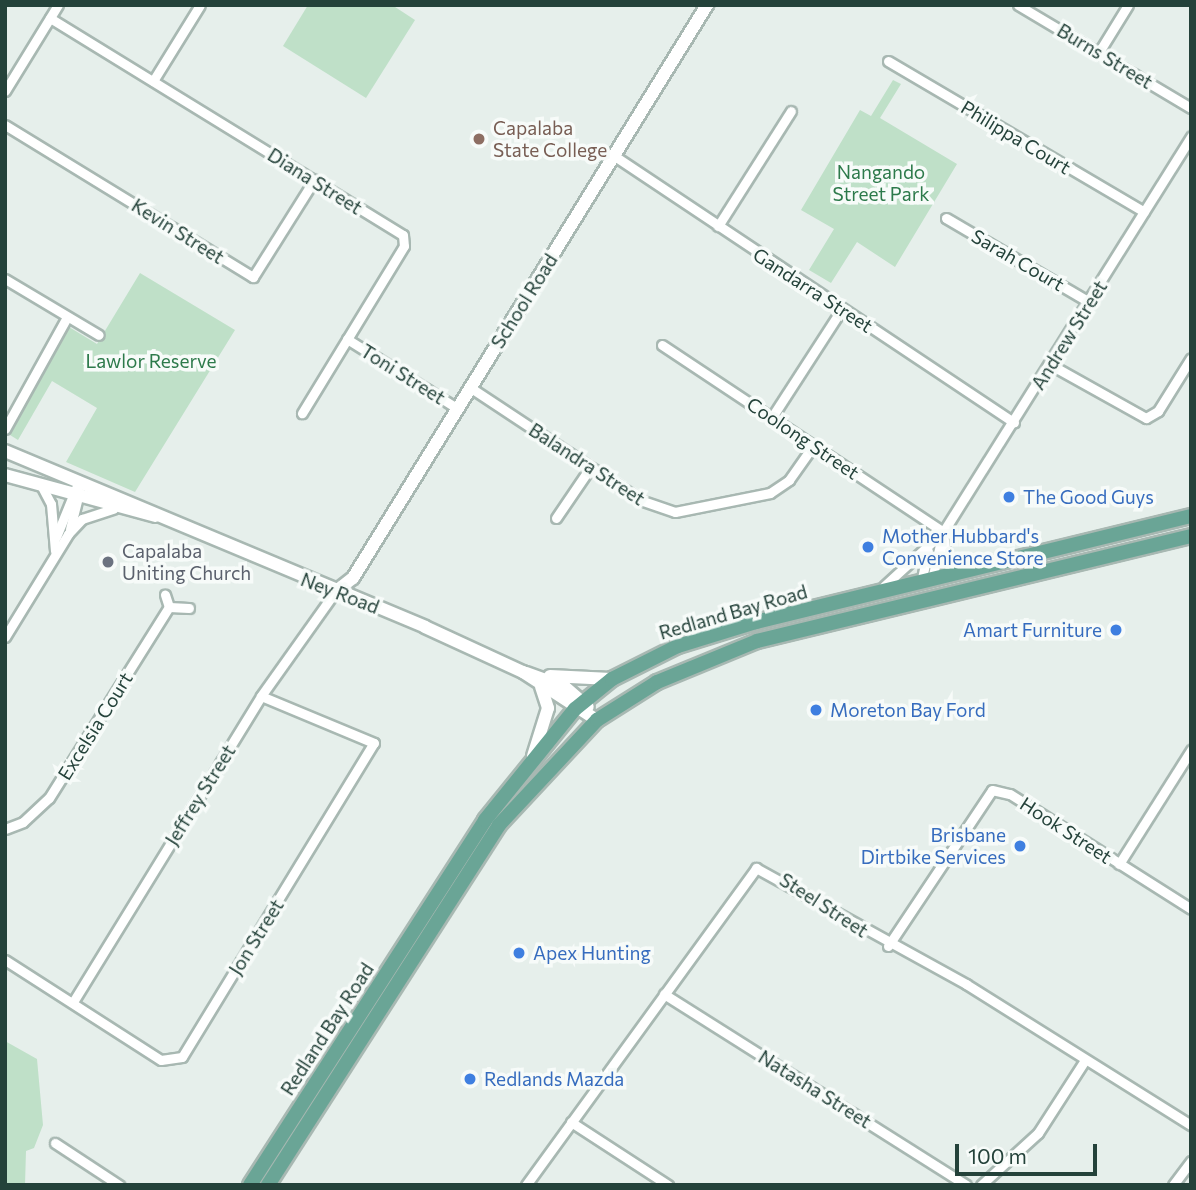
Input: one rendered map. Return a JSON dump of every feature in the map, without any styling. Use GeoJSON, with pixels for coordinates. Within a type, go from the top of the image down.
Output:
{"type":"FeatureCollection","features":[{"type":"Feature","properties":{"kind":"main road","name":"School Road"},"geometry":{"type":"LineString","coordinates":[[335,592],[353,578],[707,5]]}},
{"type":"Feature","properties":{"kind":"main road","name":"Ney Road"},"geometry":{"type":"LineString","coordinates":[[5,451],[523,672],[580,705],[597,720]]}},
{"type":"Feature","properties":{"kind":"main road","name":"Ney Road"},"geometry":{"type":"LineString","coordinates":[[5,475],[113,509],[156,516]]}},
{"type":"Feature","properties":{"kind":"main road","name":"Redland Bay Road"},"geometry":{"type":"LineString","coordinates":[[250,1185],[533,755],[580,705],[612,678],[678,646],[865,595],[1191,516]]}},
{"type":"Feature","properties":{"kind":"main road","name":"Redland Bay Road"},"geometry":{"type":"LineString","coordinates":[[268,1185],[499,825],[597,720],[657,682],[746,645],[1191,536]]}},
{"type":"Feature","properties":{"kind":"main road"},"geometry":{"type":"LineString","coordinates":[[926,581],[929,599]]}},
{"type":"Feature","properties":{"kind":"main road"},"geometry":{"type":"LineString","coordinates":[[533,755],[548,708],[542,681],[593,683],[612,678]]}},
{"type":"Feature","properties":{"kind":"street"},"geometry":{"type":"LineString","coordinates":[[5,91],[58,5]]}},
{"type":"Feature","properties":{"kind":"street"},"geometry":{"type":"LineString","coordinates":[[153,81],[200,5]]}},
{"type":"Feature","properties":{"kind":"street","name":"Burns Street"},"geometry":{"type":"LineString","coordinates":[[1018,5],[1191,108]]}},
{"type":"Feature","properties":{"kind":"street"},"geometry":{"type":"LineString","coordinates":[[1099,52],[1128,5]]}},
{"type":"Feature","properties":{"kind":"street","name":"Diana Street"},"geometry":{"type":"LineString","coordinates":[[50,18],[314,180],[406,240],[302,413]]}},
{"type":"Feature","properties":{"kind":"street","name":"Philippa Court"},"geometry":{"type":"LineString","coordinates":[[888,61],[1144,212]]}},
{"type":"Feature","properties":{"kind":"street"},"geometry":{"type":"LineString","coordinates":[[718,226],[791,111]]}},
{"type":"Feature","properties":{"kind":"street","name":"Kevin Street"},"geometry":{"type":"LineString","coordinates":[[5,125],[253,277],[314,180]]}},
{"type":"Feature","properties":{"kind":"street","name":"Andrew Street"},"geometry":{"type":"LineString","coordinates":[[865,595],[890,583],[943,531],[1051,365],[1191,136]]}},
{"type":"Feature","properties":{"kind":"street","name":"Gandarra Street"},"geometry":{"type":"LineString","coordinates":[[613,155],[1014,422]]}},
{"type":"Feature","properties":{"kind":"street","name":"Sarah Court"},"geometry":{"type":"LineString","coordinates":[[946,218],[1089,302]]}},
{"type":"Feature","properties":{"kind":"street"},"geometry":{"type":"LineString","coordinates":[[5,279],[99,335]]}},
{"type":"Feature","properties":{"kind":"street"},"geometry":{"type":"LineString","coordinates":[[772,417],[842,309]]}},
{"type":"Feature","properties":{"kind":"street"},"geometry":{"type":"LineString","coordinates":[[5,429],[67,317]]}},
{"type":"Feature","properties":{"kind":"street","name":"Toni Street"},"geometry":{"type":"LineString","coordinates":[[347,339],[458,409]]}},
{"type":"Feature","properties":{"kind":"street","name":"Coolong Street"},"geometry":{"type":"LineString","coordinates":[[662,345],[943,531]]}},
{"type":"Feature","properties":{"kind":"street"},"geometry":{"type":"LineString","coordinates":[[1051,365],[1132,412],[1153,414],[1191,358]]}},
{"type":"Feature","properties":{"kind":"street","name":"Balandra Street"},"geometry":{"type":"LineString","coordinates":[[471,388],[590,468],[657,508],[689,511],[782,488],[813,446]]}},
{"type":"Feature","properties":{"kind":"street"},"geometry":{"type":"LineString","coordinates":[[556,518],[590,468]]}},
{"type":"Feature","properties":{"kind":"street"},"geometry":{"type":"LineString","coordinates":[[5,637],[55,547],[79,481]]}},
{"type":"Feature","properties":{"kind":"street"},"geometry":{"type":"LineString","coordinates":[[42,487],[51,504],[55,547]]}},
{"type":"Feature","properties":{"kind":"street"},"geometry":{"type":"LineString","coordinates":[[68,534],[74,496]]}},
{"type":"Feature","properties":{"kind":"street"},"geometry":{"type":"LineString","coordinates":[[55,547],[82,519],[113,509]]}},
{"type":"Feature","properties":{"kind":"street"},"geometry":{"type":"LineString","coordinates":[[943,531],[946,557],[972,569]]}},
{"type":"Feature","properties":{"kind":"street","name":"Andrew Street"},"geometry":{"type":"LineString","coordinates":[[926,581],[943,531]]}},
{"type":"Feature","properties":{"kind":"street","name":"Andrew Street"},"geometry":{"type":"LineString","coordinates":[[926,581],[931,545]]}},
{"type":"Feature","properties":{"kind":"street","name":"Jeffrey Street"},"geometry":{"type":"LineString","coordinates":[[73,1002],[261,695],[335,592]]}},
{"type":"Feature","properties":{"kind":"street"},"geometry":{"type":"LineString","coordinates":[[165,595],[169,607],[189,608]]}},
{"type":"Feature","properties":{"kind":"street","name":"Excelsia Court"},"geometry":{"type":"LineString","coordinates":[[5,829],[23,822],[49,798],[169,607]]}},
{"type":"Feature","properties":{"kind":"street","name":"Jon Street"},"geometry":{"type":"LineString","coordinates":[[5,960],[161,1060],[182,1057],[374,743],[261,695]]}},
{"type":"Feature","properties":{"kind":"street"},"geometry":{"type":"LineString","coordinates":[[1119,864],[1191,750]]}},
{"type":"Feature","properties":{"kind":"street","name":"Hook Street"},"geometry":{"type":"LineString","coordinates":[[888,946],[992,790],[1010,794],[1191,909]]}},
{"type":"Feature","properties":{"kind":"street","name":"Steel Street"},"geometry":{"type":"LineString","coordinates":[[526,1185],[756,868],[775,873],[888,946],[966,984],[1191,1125]]}},
{"type":"Feature","properties":{"kind":"street","name":"Natasha Street"},"geometry":{"type":"LineString","coordinates":[[664,994],[966,1185]]}},
{"type":"Feature","properties":{"kind":"street"},"geometry":{"type":"LineString","coordinates":[[981,1185],[1038,1133],[1085,1060]]}},
{"type":"Feature","properties":{"kind":"street"},"geometry":{"type":"LineString","coordinates":[[571,1122],[668,1185]]}},
{"type":"Feature","properties":{"kind":"street"},"geometry":{"type":"LineString","coordinates":[[55,1143],[119,1185]]}},
{"type":"Feature","properties":{"kind":"street"},"geometry":{"type":"LineString","coordinates":[[1173,1185],[1191,1161]]}},
{"type":"Feature","properties":{"kind":"green space"},"geometry":{"type":"Polygon","coordinates":[[[308,5],[392,5],[415,20],[366,98],[283,46],[308,5]]]}},
{"type":"Feature","properties":{"kind":"green space","name":"Nangando Street Park"},"geometry":{"type":"Polygon","coordinates":[[[893,80],[901,84],[880,118],[957,164],[895,267],[857,242],[831,283],[809,270],[834,229],[801,210],[860,110],[871,116],[893,80]]]}},
{"type":"Feature","properties":{"kind":"green space","name":"Lawlor Reserve"},"geometry":{"type":"Polygon","coordinates":[[[140,273],[235,330],[135,492],[66,462],[97,408],[52,381],[18,440],[10,435],[69,327],[97,344],[140,273]]]}},
{"type":"Feature","properties":{"kind":"green space"},"geometry":{"type":"Polygon","coordinates":[[[5,1041],[37,1059],[43,1125],[34,1148],[26,1151],[25,1185],[5,1185],[5,1041]]]}},
{"type":"Feature","properties":{"kind":"place","name":"Capalaba State College"},"geometry":{"type":"Point","coordinates":[479,139]}},
{"type":"Feature","properties":{"kind":"place","name":"The Good Guys"},"geometry":{"type":"Point","coordinates":[1009,497]}},
{"type":"Feature","properties":{"kind":"place","name":"Mother Hubbard's Convenience Store"},"geometry":{"type":"Point","coordinates":[868,547]}},
{"type":"Feature","properties":{"kind":"place","name":"Capalaba Uniting Church"},"geometry":{"type":"Point","coordinates":[108,562]}},
{"type":"Feature","properties":{"kind":"place","name":"Amart Furniture"},"geometry":{"type":"Point","coordinates":[1116,630]}},
{"type":"Feature","properties":{"kind":"place","name":"Moreton Bay Ford"},"geometry":{"type":"Point","coordinates":[816,710]}},
{"type":"Feature","properties":{"kind":"place","name":"Brisbane Dirtbike Services"},"geometry":{"type":"Point","coordinates":[1020,846]}},
{"type":"Feature","properties":{"kind":"place","name":"Apex Hunting"},"geometry":{"type":"Point","coordinates":[519,953]}},
{"type":"Feature","properties":{"kind":"place","name":"Redlands Mazda"},"geometry":{"type":"Point","coordinates":[470,1079]}}]}
